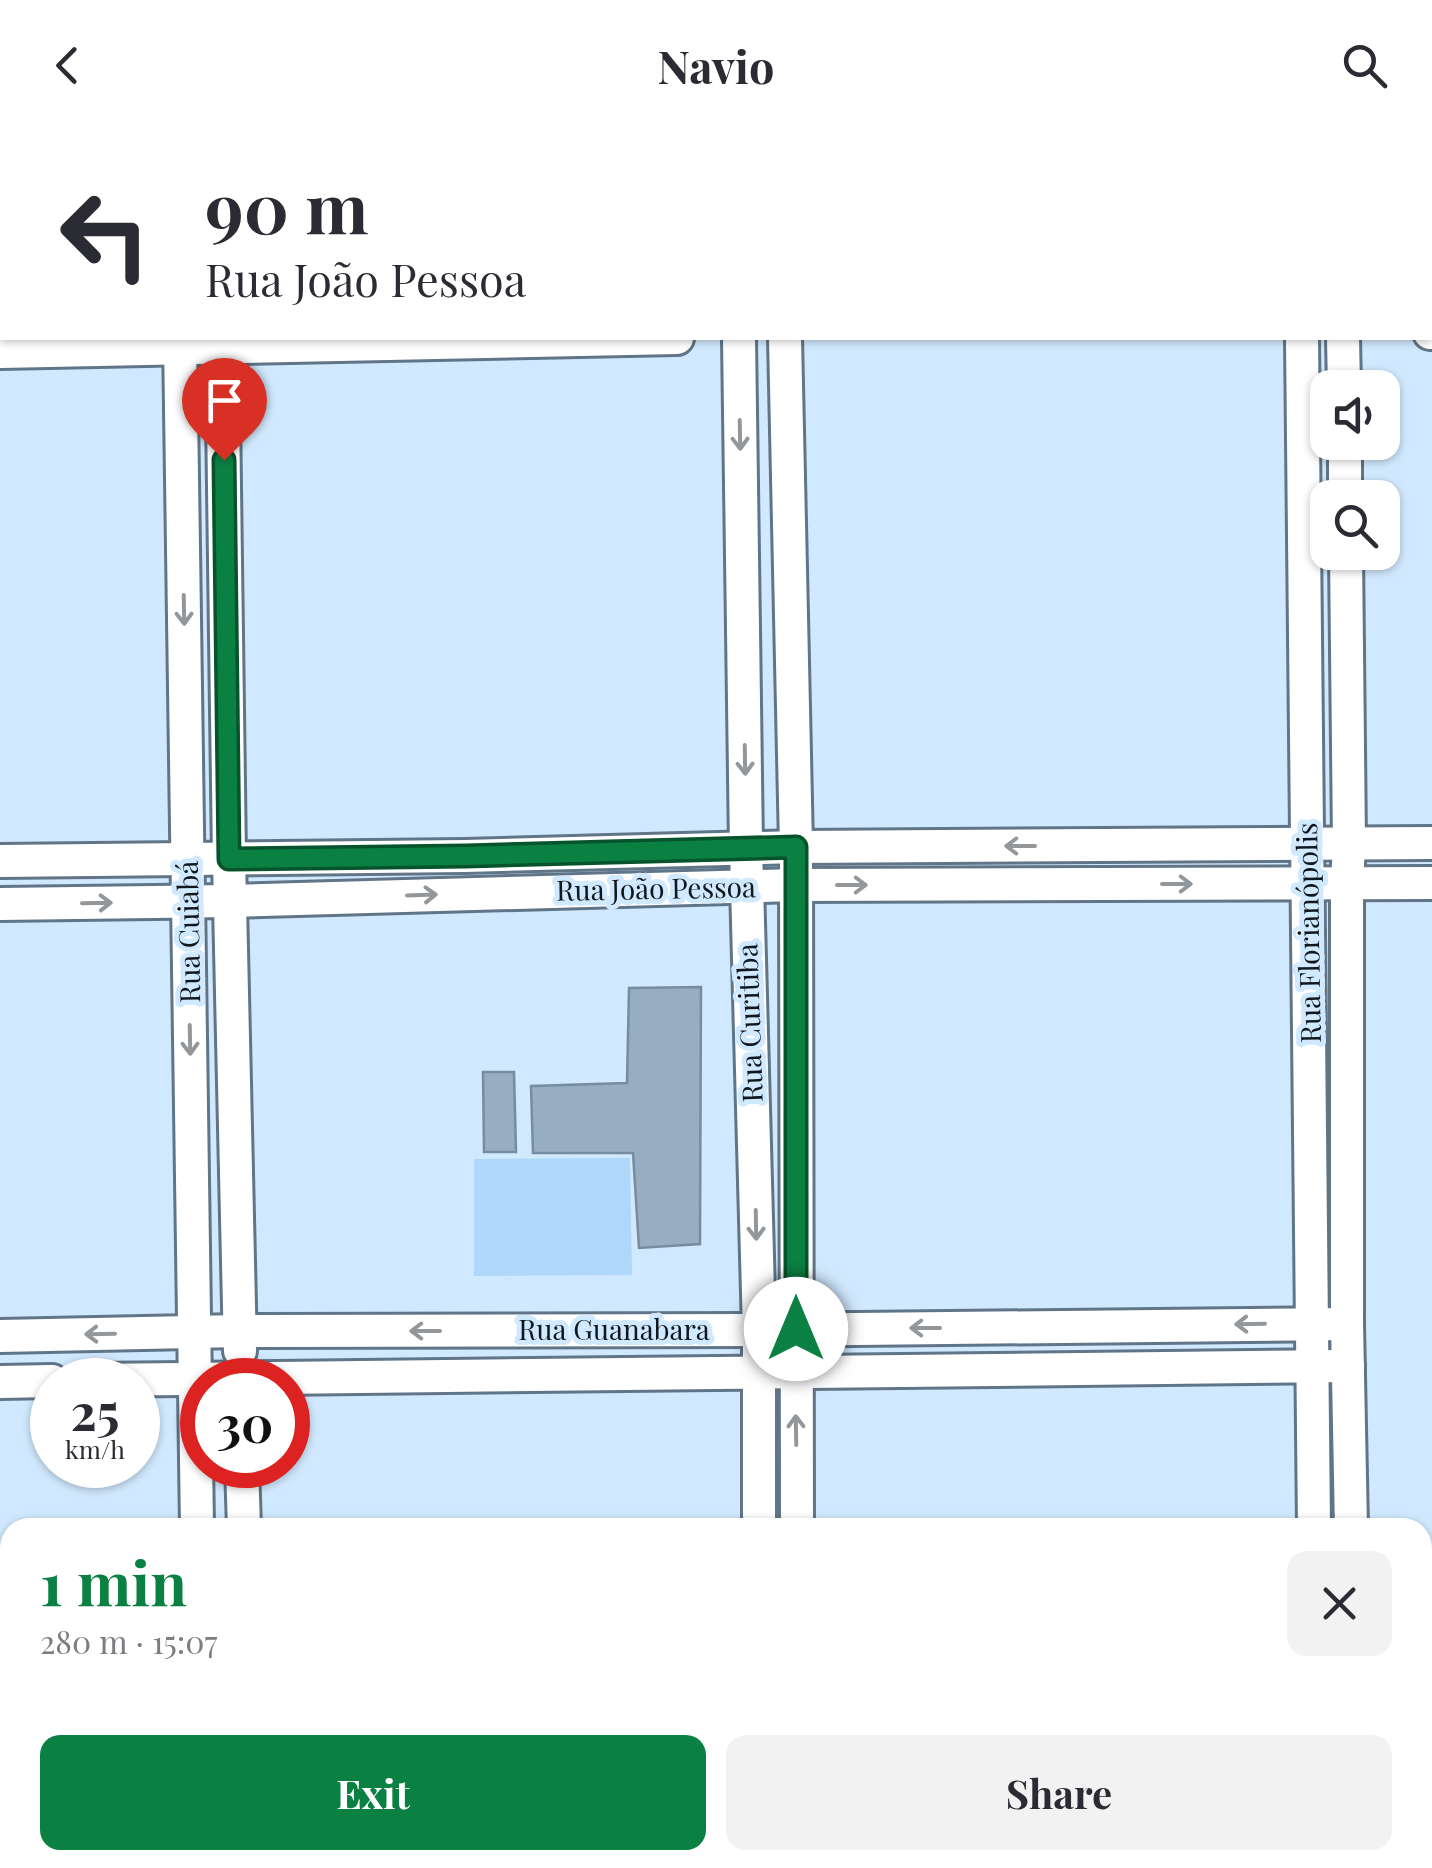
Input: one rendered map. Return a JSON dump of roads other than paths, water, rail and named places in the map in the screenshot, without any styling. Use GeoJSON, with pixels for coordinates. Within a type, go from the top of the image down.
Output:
{"type":"FeatureCollection","features":[{"type":"Feature","properties":{"kind":"street"},"geometry":{"type":"LineString","coordinates":[[0,352],[180,344],[469,340]]}},
{"type":"Feature","properties":{"kind":"street","name":"Rua Curitiba"},"geometry":{"type":"LineString","coordinates":[[739,340],[746,848],[759,1330],[759,1518]]}},
{"type":"Feature","properties":{"kind":"street","name":"Rua Curitiba"},"geometry":{"type":"LineString","coordinates":[[786,340],[796,847],[798,1518]]}},
{"type":"Feature","properties":{"kind":"street","name":"Rua Florianópolis"},"geometry":{"type":"LineString","coordinates":[[1302,340],[1313,480]]}},
{"type":"Feature","properties":{"kind":"street"},"geometry":{"type":"LineString","coordinates":[[1344,340],[1344,370]]}},
{"type":"Feature","properties":{"kind":"street","name":"Rua Cuiabá"},"geometry":{"type":"LineString","coordinates":[[222,343],[240,1358]]}},
{"type":"Feature","properties":{"kind":"street","name":"Rua Cuiabá"},"geometry":{"type":"LineString","coordinates":[[180,344],[195,1358]]}},
{"type":"Feature","properties":{"kind":"street"},"geometry":{"type":"LineString","coordinates":[[184,536],[224,534]]}},
{"type":"Feature","properties":{"kind":"street"},"geometry":{"type":"LineString","coordinates":[[742,546],[790,543]]}},
{"type":"Feature","properties":{"kind":"street","name":"Rua Florianópolis"},"geometry":{"type":"LineString","coordinates":[[1314,1518],[1308,844],[1315,570]]}},
{"type":"Feature","properties":{"kind":"street","name":"Rua Florianópolis"},"geometry":{"type":"LineString","coordinates":[[1346,570],[1351,1518]]}},
{"type":"Feature","properties":{"kind":"street","name":"Rua João Pessoa"},"geometry":{"type":"LineString","coordinates":[[15,860],[466,856],[796,847],[1432,843]]}},
{"type":"Feature","properties":{"kind":"street"},"geometry":{"type":"LineString","coordinates":[[1066,846],[1069,885]]}},
{"type":"Feature","properties":{"kind":"street"},"geometry":{"type":"LineString","coordinates":[[466,856],[468,893]]}},
{"type":"Feature","properties":{"kind":"street"},"geometry":{"type":"LineString","coordinates":[[15,860],[33,904]]}},
{"type":"Feature","properties":{"kind":"street","name":"Rua João Pessoa"},"geometry":{"type":"LineString","coordinates":[[0,904],[795,885],[1432,883]]}},
{"type":"Feature","properties":{"kind":"street"},"geometry":{"type":"LineString","coordinates":[[1310,1039],[1347,1037]]}},
{"type":"Feature","properties":{"kind":"street"},"geometry":{"type":"LineString","coordinates":[[755,1175],[795,1175]]}},
{"type":"Feature","properties":{"kind":"street","name":"Rua Guanabara"},"geometry":{"type":"LineString","coordinates":[[0,1336],[1348,1324]]}},
{"type":"Feature","properties":{"kind":"street"},"geometry":{"type":"LineString","coordinates":[[1105,1326],[1106,1369]]}},
{"type":"Feature","properties":{"kind":"street"},"geometry":{"type":"LineString","coordinates":[[500,1330],[503,1375]]}},
{"type":"Feature","properties":{"kind":"street","name":"Rua Guanabara"},"geometry":{"type":"LineString","coordinates":[[310,1377],[1348,1366]]}},
{"type":"Feature","properties":{"kind":"street"},"geometry":{"type":"LineString","coordinates":[[0,1382],[30,1381]]}},
{"type":"Feature","properties":{"kind":"street","name":"Rua Cuiabá"},"geometry":{"type":"LineString","coordinates":[[196,1488],[197,1518]]}},
{"type":"Feature","properties":{"kind":"street"},"geometry":{"type":"LineString","coordinates":[[243,1488],[244,1518]]}}]}
